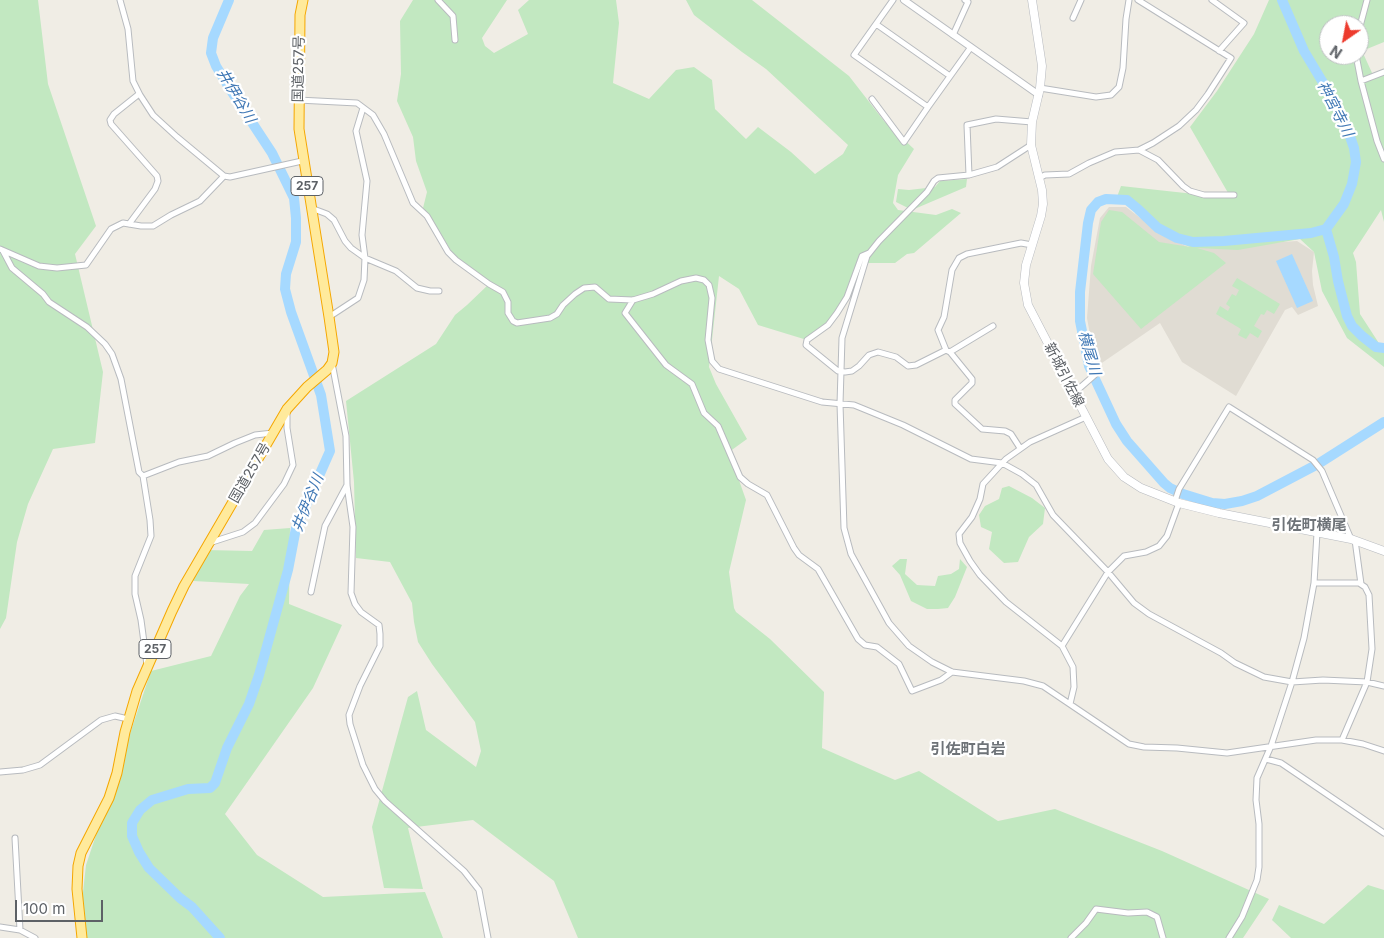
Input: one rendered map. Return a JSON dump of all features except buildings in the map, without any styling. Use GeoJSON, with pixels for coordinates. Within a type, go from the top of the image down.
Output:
{"type":"FeatureCollection","features":[{"type":"Feature","properties":{"kind":"highway","name":"国道257号"},"geometry":{"type":"LineString","coordinates":[[82,938],[77,889],[78,866],[81,854],[109,798],[116,779],[128,719],[147,669],[184,586],[287,409],[330,366],[334,352],[298,129],[300,16],[303,0]]}},
{"type":"Feature","properties":{"kind":"main road","name":"新城引佐線"},"geometry":{"type":"LineString","coordinates":[[1032,0],[1042,66],[1039,92],[1032,122],[1031,145],[1040,178],[1043,204],[1026,265],[1024,283],[1028,305],[1108,459],[1124,477],[1141,488],[1176,500],[1219,513],[1353,540],[1384,550]]}},
{"type":"Feature","properties":{"kind":"street"},"geometry":{"type":"LineString","coordinates":[[120,0],[128,29],[133,80],[139,94],[153,115],[177,137],[224,176],[230,178],[302,160]]}},
{"type":"Feature","properties":{"kind":"street"},"geometry":{"type":"LineString","coordinates":[[438,0],[453,16],[455,40]]}},
{"type":"Feature","properties":{"kind":"street"},"geometry":{"type":"LineString","coordinates":[[893,0],[854,54],[928,107]]}},
{"type":"Feature","properties":{"kind":"street"},"geometry":{"type":"LineString","coordinates":[[904,0],[1039,92],[1096,97],[1111,94],[1119,87],[1123,68],[1129,0]]}},
{"type":"Feature","properties":{"kind":"street"},"geometry":{"type":"LineString","coordinates":[[953,35],[968,2],[965,0]]}},
{"type":"Feature","properties":{"kind":"street"},"geometry":{"type":"LineString","coordinates":[[1073,18],[1081,0]]}},
{"type":"Feature","properties":{"kind":"street"},"geometry":{"type":"LineString","coordinates":[[1040,178],[1069,174],[1115,152],[1140,150],[1179,126],[1196,110],[1231,58],[1138,0]]}},
{"type":"Feature","properties":{"kind":"street"},"geometry":{"type":"LineString","coordinates":[[1212,0],[1244,23],[1219,51]]}},
{"type":"Feature","properties":{"kind":"street"},"geometry":{"type":"LineString","coordinates":[[1363,15],[1367,0]]}},
{"type":"Feature","properties":{"kind":"street"},"geometry":{"type":"LineString","coordinates":[[876,24],[950,76]]}},
{"type":"Feature","properties":{"kind":"street"},"geometry":{"type":"LineString","coordinates":[[872,99],[904,142],[971,47]]}},
{"type":"Feature","properties":{"kind":"street"},"geometry":{"type":"LineString","coordinates":[[1358,65],[1377,141],[1384,158]]}},
{"type":"Feature","properties":{"kind":"street"},"geometry":{"type":"LineString","coordinates":[[1361,82],[1384,72]]}},
{"type":"Feature","properties":{"kind":"street"},"geometry":{"type":"LineString","coordinates":[[129,224],[155,189],[158,181],[157,176],[111,124],[110,120],[114,114],[139,94]]}},
{"type":"Feature","properties":{"kind":"street"},"geometry":{"type":"LineString","coordinates":[[298,100],[352,102],[357,103],[373,115],[384,134],[413,203],[427,216],[448,252],[456,260],[503,292],[508,302],[508,313],[513,321],[517,323],[550,318],[557,314],[575,294],[584,288],[595,287],[609,299],[633,300],[653,294],[681,281],[696,278],[704,280],[708,285],[712,298],[708,340],[712,361],[719,369],[822,402],[854,406],[903,425],[971,459],[1002,463],[1022,474],[1036,485],[1053,515],[1134,602],[1149,614],[1221,653],[1235,664],[1264,677],[1292,682],[1323,680],[1367,682],[1384,686]]}},
{"type":"Feature","properties":{"kind":"street"},"geometry":{"type":"LineString","coordinates":[[329,317],[358,298],[364,280],[365,258],[362,235],[367,181],[356,131],[363,108]]}},
{"type":"Feature","properties":{"kind":"street"},"geometry":{"type":"LineString","coordinates":[[969,175],[967,125],[996,119],[1032,122]]}},
{"type":"Feature","properties":{"kind":"street"},"geometry":{"type":"LineString","coordinates":[[1031,145],[998,167],[969,175],[938,178],[871,251],[842,338],[840,404],[844,528],[851,554],[889,623],[909,646],[932,662],[952,672],[1024,681],[1043,686],[1129,744],[1144,747],[1227,753],[1316,740],[1342,740],[1363,744],[1384,752]]}},
{"type":"Feature","properties":{"kind":"street"},"geometry":{"type":"LineString","coordinates":[[1140,150],[1158,160],[1190,191],[1204,195],[1234,195]]}},
{"type":"Feature","properties":{"kind":"street"},"geometry":{"type":"LineString","coordinates":[[2,250],[39,266],[57,268],[86,265],[111,229],[123,223],[153,226],[200,201],[224,176]]}},
{"type":"Feature","properties":{"kind":"street"},"geometry":{"type":"LineString","coordinates":[[310,207],[327,214],[334,220],[345,241],[365,258],[396,271],[417,288],[439,291]]}},
{"type":"Feature","properties":{"kind":"street"},"geometry":{"type":"LineString","coordinates":[[1020,448],[1011,434],[1005,431],[982,429],[954,404],[955,400],[972,383],[972,379],[948,351],[938,330],[944,317],[952,270],[959,258],[966,254],[1021,243],[1032,245]]}},
{"type":"Feature","properties":{"kind":"street"},"geometry":{"type":"LineString","coordinates":[[2,250],[12,268],[43,294],[55,307],[87,326],[105,344],[112,354],[121,379],[139,472],[143,476],[150,536],[135,576],[135,594],[147,669]]}},
{"type":"Feature","properties":{"kind":"street"},"geometry":{"type":"LineString","coordinates":[[871,251],[862,256],[847,297],[838,313],[828,325],[807,340],[806,345],[840,371],[852,371],[869,355],[878,352],[896,357],[908,366],[916,365],[948,351],[992,326]]}},
{"type":"Feature","properties":{"kind":"street"},"geometry":{"type":"LineString","coordinates":[[633,300],[625,313],[666,365],[692,384],[704,412],[718,426],[740,477],[767,495],[794,548],[799,555],[818,569],[858,639],[865,645],[877,647],[899,664],[912,691],[941,680],[952,672]]}},
{"type":"Feature","properties":{"kind":"street"},"geometry":{"type":"LineString","coordinates":[[330,366],[346,436],[347,485],[353,527],[352,593],[355,604],[361,612],[379,625],[380,634],[380,646],[360,686],[349,715],[350,724],[363,765],[375,789],[385,801],[464,871],[475,884],[482,898],[488,938]]}},
{"type":"Feature","properties":{"kind":"street"},"geometry":{"type":"LineString","coordinates":[[1074,394],[1098,372]]}},
{"type":"Feature","properties":{"kind":"street"},"geometry":{"type":"LineString","coordinates":[[1062,646],[1108,572],[1124,556],[1146,552],[1159,546],[1167,536],[1179,489],[1229,407],[1313,460],[1322,471],[1353,540],[1361,584]]}},
{"type":"Feature","properties":{"kind":"street"},"geometry":{"type":"LineString","coordinates":[[209,543],[243,532],[255,523],[284,484],[293,465],[287,428],[287,409]]}},
{"type":"Feature","properties":{"kind":"street"},"geometry":{"type":"LineString","coordinates":[[1070,704],[1074,687],[1073,667],[1062,646],[1006,602],[980,575],[960,543],[959,534],[972,517],[980,499],[983,484],[1002,463],[1020,448],[1086,417]]}},
{"type":"Feature","properties":{"kind":"street"},"geometry":{"type":"LineString","coordinates":[[143,476],[178,462],[208,456],[235,442],[273,433]]}},
{"type":"Feature","properties":{"kind":"street"},"geometry":{"type":"LineString","coordinates":[[311,592],[325,526],[347,485]]}},
{"type":"Feature","properties":{"kind":"street"},"geometry":{"type":"LineString","coordinates":[[1229,938],[1242,918],[1260,867],[1259,824],[1256,800],[1257,778],[1271,746],[1304,638],[1314,583],[1317,532]]}},
{"type":"Feature","properties":{"kind":"street"},"geometry":{"type":"LineString","coordinates":[[1314,583],[1359,582],[1365,587],[1369,595],[1372,649],[1367,682],[1342,740]]}},
{"type":"Feature","properties":{"kind":"street"},"geometry":{"type":"LineString","coordinates":[[0,772],[6,773],[40,766],[101,720],[115,716],[128,719]]}},
{"type":"Feature","properties":{"kind":"street"},"geometry":{"type":"LineString","coordinates":[[1266,759],[1281,763],[1384,833]]}},
{"type":"Feature","properties":{"kind":"street"},"geometry":{"type":"LineString","coordinates":[[15,838],[20,930]]}},
{"type":"Feature","properties":{"kind":"street"},"geometry":{"type":"LineString","coordinates":[[1071,938],[1086,923],[1096,909],[1147,912],[1157,917],[1163,938]]}},
{"type":"Feature","properties":{"kind":"street"},"geometry":{"type":"LineString","coordinates":[[0,927],[20,930],[35,938]]}},
{"type":"Feature","properties":{"kind":"shaded area"},"geometry":{"type":"Polygon","coordinates":[[[1109,207],[1126,207],[1165,237],[1191,248],[1297,241],[1314,252],[1313,285],[1318,306],[1298,315],[1292,307],[1285,310],[1236,396],[1182,362],[1160,323],[1096,367],[1087,318],[1091,266],[1100,218],[1109,207]]]}},
{"type":"Feature","properties":{"kind":"green space"},"geometry":{"type":"Polygon","coordinates":[[[0,0],[38,0],[48,84],[96,226],[75,254],[103,372],[95,443],[53,449],[28,504],[17,542],[6,618],[0,629],[0,0]]]}},
{"type":"Feature","properties":{"kind":"green space"},"geometry":{"type":"Polygon","coordinates":[[[413,0],[507,0],[482,38],[485,46],[494,53],[528,34],[518,10],[529,0],[616,0],[619,23],[613,83],[649,99],[676,70],[694,67],[712,80],[715,109],[746,139],[758,127],[791,152],[815,174],[843,154],[848,145],[766,69],[694,15],[686,0],[752,0],[849,76],[884,121],[914,149],[898,175],[893,203],[898,210],[936,215],[952,209],[961,213],[914,253],[907,254],[895,263],[859,263],[839,309],[825,327],[807,340],[758,325],[739,289],[719,276],[709,367],[716,384],[747,439],[729,452],[746,500],[729,572],[734,608],[736,612],[770,639],[824,692],[822,748],[895,780],[919,771],[998,821],[1055,809],[1162,851],[1269,899],[1243,938],[578,938],[554,881],[473,820],[408,828],[423,889],[384,888],[372,827],[408,697],[417,691],[426,730],[476,767],[481,751],[475,722],[418,642],[412,603],[390,562],[356,558],[354,482],[346,401],[436,344],[455,315],[489,284],[461,263],[453,254],[423,208],[427,192],[416,161],[413,137],[397,101],[401,74],[400,21],[413,0]]]}},
{"type":"Feature","properties":{"kind":"green space"},"geometry":{"type":"Polygon","coordinates":[[[1269,0],[1384,0],[1384,42],[1369,48],[1369,15],[1319,15],[1319,65],[1368,65],[1373,75],[1384,73],[1384,222],[1381,210],[1353,253],[1356,262],[1360,314],[1384,351],[1384,367],[1347,338],[1322,291],[1314,252],[1300,239],[1238,250],[1197,248],[1214,253],[1226,263],[1141,329],[1093,274],[1101,222],[1109,210],[1122,212],[1159,242],[1190,247],[1165,237],[1117,197],[1121,186],[1231,198],[1190,127],[1217,91],[1254,34],[1269,0]]]}},
{"type":"Feature","properties":{"kind":"green space"},"geometry":{"type":"Polygon","coordinates":[[[967,179],[966,187],[912,210],[896,202],[898,189],[909,190],[935,187],[940,181],[967,179]]]}},
{"type":"Feature","properties":{"kind":"green space"},"geometry":{"type":"Polygon","coordinates":[[[1237,278],[1280,304],[1274,314],[1267,310],[1264,315],[1261,314],[1254,326],[1262,331],[1258,338],[1250,333],[1246,339],[1238,335],[1241,329],[1216,314],[1220,306],[1228,311],[1230,307],[1226,304],[1232,294],[1236,296],[1239,290],[1232,286],[1237,278]]]}},
{"type":"Feature","properties":{"kind":"green space"},"geometry":{"type":"Polygon","coordinates":[[[1009,486],[1032,498],[1045,508],[1043,524],[1029,537],[1018,562],[1004,563],[989,549],[992,532],[981,527],[979,515],[985,506],[999,499],[1002,488],[1009,486]]]}},
{"type":"Feature","properties":{"kind":"green space"},"geometry":{"type":"Polygon","coordinates":[[[290,528],[289,604],[342,625],[313,688],[225,814],[257,855],[323,897],[425,892],[443,938],[83,938],[80,919],[86,865],[151,671],[211,656],[240,596],[249,584],[193,581],[205,550],[252,551],[264,530],[290,528]]]}},
{"type":"Feature","properties":{"kind":"green space"},"geometry":{"type":"Polygon","coordinates":[[[900,559],[907,559],[905,574],[917,585],[935,586],[938,576],[951,574],[959,569],[960,559],[967,567],[955,597],[948,608],[927,609],[911,601],[900,575],[892,566],[900,559]]]}},
{"type":"Feature","properties":{"kind":"green space"},"geometry":{"type":"Polygon","coordinates":[[[1368,885],[1384,890],[1384,938],[1291,938],[1272,920],[1279,905],[1324,924],[1368,885]]]}},
{"type":"Feature","properties":{"kind":"water"},"geometry":{"type":"Polygon","coordinates":[[[1292,254],[1313,301],[1297,308],[1276,261],[1292,254]]]}},
{"type":"Feature","properties":{"kind":"waterway","name":"井伊谷川"},"geometry":{"type":"LineString","coordinates":[[220,938],[192,907],[149,868],[132,836],[132,823],[140,810],[152,800],[188,789],[210,788],[215,783],[227,748],[249,704],[259,675],[288,570],[296,528],[330,451],[321,395],[291,312],[285,289],[286,274],[296,242],[294,198],[272,153],[230,89],[216,66],[211,53],[213,38],[229,0]]}},
{"type":"Feature","properties":{"kind":"waterway","name":"神宮寺川"},"geometry":{"type":"LineString","coordinates":[[1282,0],[1304,51],[1346,125],[1354,148],[1356,162],[1352,184],[1344,204],[1326,229],[1347,316],[1352,326],[1362,336],[1376,347],[1384,348]]}},
{"type":"Feature","properties":{"kind":"waterway","name":"横尾川"},"geometry":{"type":"LineString","coordinates":[[1326,229],[1311,233],[1193,242],[1177,238],[1158,228],[1127,200],[1106,199],[1098,202],[1091,210],[1088,223],[1080,292],[1080,321],[1089,366],[1116,424],[1127,441],[1164,483],[1183,494],[1212,503],[1225,504],[1257,496],[1318,464],[1384,422]]}},
{"type":"Feature","properties":{"kind":"district","name":"引佐町横尾"},"geometry":{"type":"Point","coordinates":[1309,525]}},
{"type":"Feature","properties":{"kind":"district","name":"引佐町白岩"},"geometry":{"type":"Point","coordinates":[968,749]}}]}
